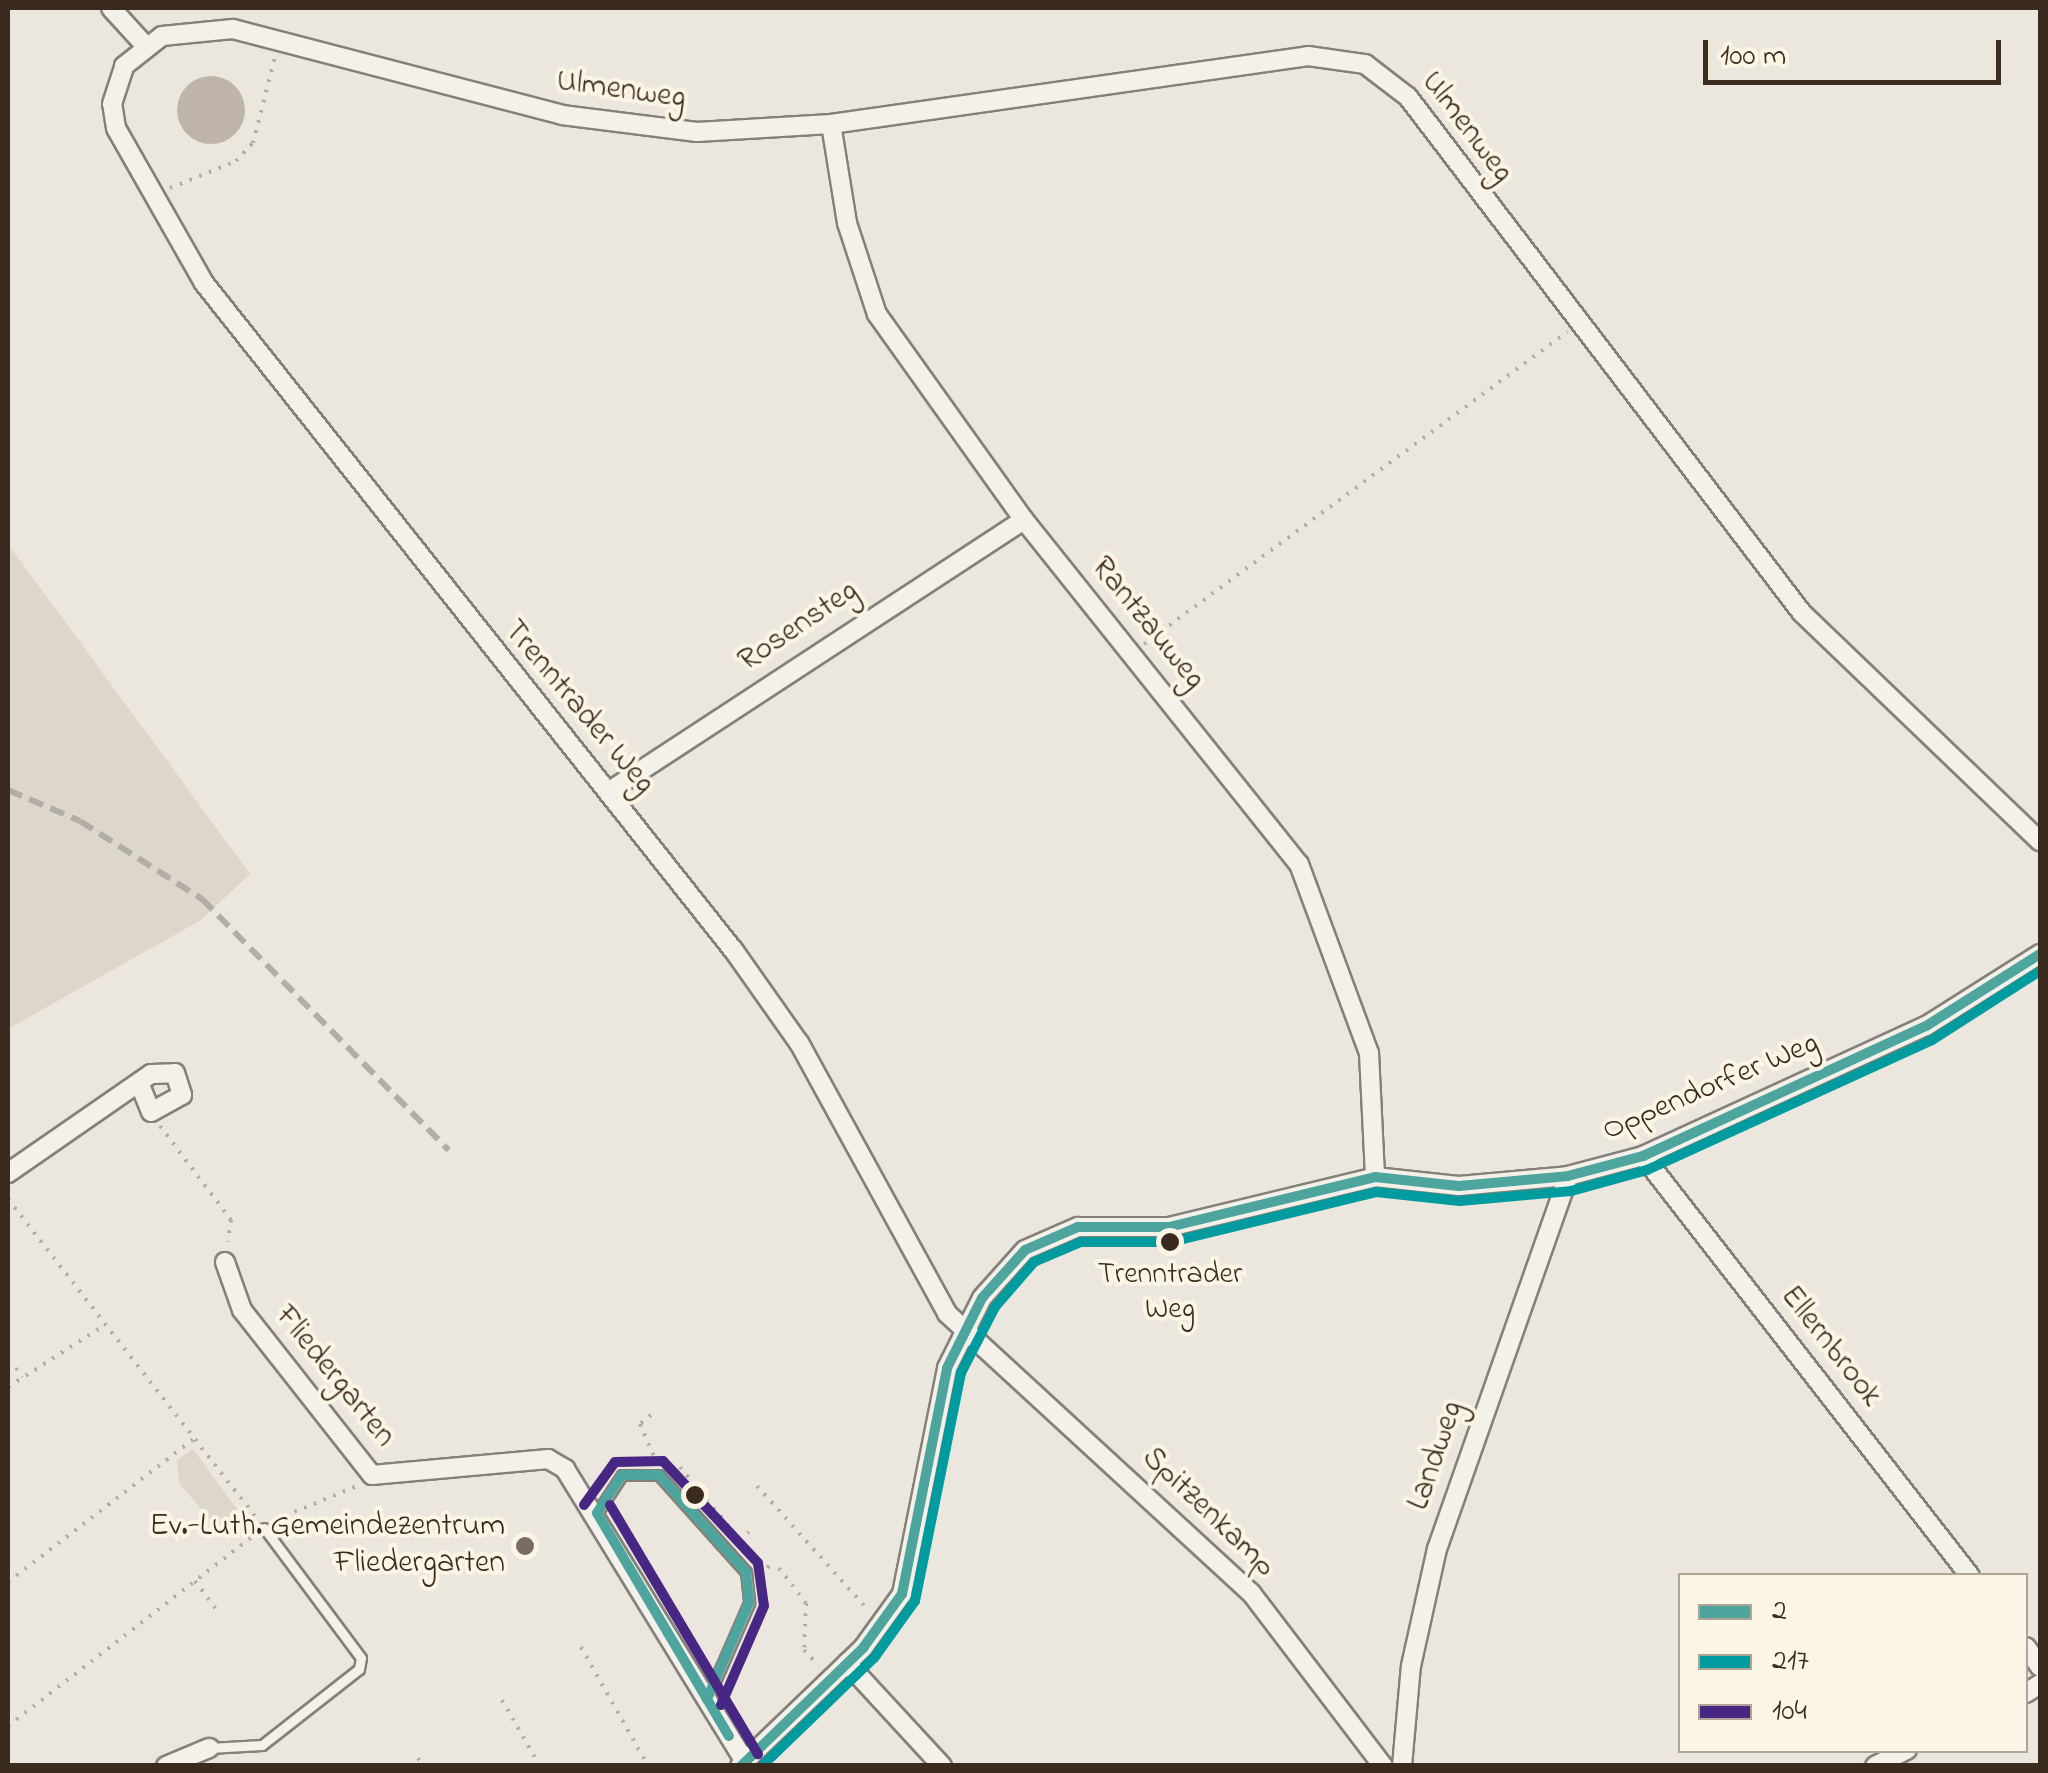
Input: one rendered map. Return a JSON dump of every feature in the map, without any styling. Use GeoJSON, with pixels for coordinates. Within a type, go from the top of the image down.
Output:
{"type":"FeatureCollection","features":[{"type":"Feature","properties":{"kind":"street"},"geometry":{"type":"LineString","coordinates":[[111,8],[143,44]]}},
{"type":"Feature","properties":{"kind":"street","name":"Ulmenweg"},"geometry":{"type":"LineString","coordinates":[[143,44],[201,29],[276,39],[609,124],[696,132],[831,124],[1338,56],[1387,76],[1408,97],[1576,326],[1802,614],[2040,841]]}},
{"type":"Feature","properties":{"kind":"street","name":"Trenntrader Weg"},"geometry":{"type":"LineString","coordinates":[[143,44],[112,104],[147,196],[320,437],[611,790],[798,1044],[964,1329]]}},
{"type":"Feature","properties":{"kind":"street","name":"Rantzauweg"},"geometry":{"type":"LineString","coordinates":[[831,124],[853,249],[878,314],[1024,520],[1300,864],[1326,916],[1369,1054],[1374,1176]]}},
{"type":"Feature","properties":{"kind":"street","name":"Rosensteg"},"geometry":{"type":"LineString","coordinates":[[611,790],[1024,520]]}},
{"type":"Feature","properties":{"kind":"street","name":"Oppendorfer Weg"},"geometry":{"type":"LineString","coordinates":[[746,1761],[847,1663],[881,1623],[917,1556],[934,1414],[964,1329],[1001,1270],[1050,1238],[1282,1206],[1374,1176],[1459,1186],[1568,1176],[1643,1156],[1926,1026],[2040,954]]}},
{"type":"Feature","properties":{"kind":"street"},"geometry":{"type":"LineString","coordinates":[[8,1173],[139,1084],[163,1069],[181,1084],[175,1104],[151,1112],[139,1084]]}},
{"type":"Feature","properties":{"kind":"street","name":"Ellernbrook"},"geometry":{"type":"LineString","coordinates":[[1643,1156],[1968,1573]]}},
{"type":"Feature","properties":{"kind":"street","name":"Landweg"},"geometry":{"type":"LineString","coordinates":[[1402,1766],[1411,1666],[1438,1549],[1568,1176]]}},
{"type":"Feature","properties":{"kind":"street","name":"Fliedergarten"},"geometry":{"type":"LineString","coordinates":[[225,1262],[242,1310],[372,1475],[548,1459],[597,1514],[746,1761]]}},
{"type":"Feature","properties":{"kind":"street","name":"Spitzenkamp"},"geometry":{"type":"LineString","coordinates":[[964,1329],[1251,1593],[1383,1766]]}},
{"type":"Feature","properties":{"kind":"street"},"geometry":{"type":"LineString","coordinates":[[847,1663],[942,1766]]}},
{"type":"Feature","properties":{"kind":"street"},"geometry":{"type":"LineString","coordinates":[[166,1766],[209,1748]]}},
{"type":"Feature","properties":{"kind":"street"},"geometry":{"type":"LineString","coordinates":[[1875,1766],[1901,1753]]}},
{"type":"Feature","properties":{"kind":"lane"},"geometry":{"type":"LineString","coordinates":[[597,1514],[622,1476],[659,1475],[746,1572],[749,1603],[707,1699]]}},
{"type":"Feature","properties":{"kind":"lane"},"geometry":{"type":"LineString","coordinates":[[209,1748],[262,1745],[360,1670],[362,1658],[264,1528]]}},
{"type":"Feature","properties":{"kind":"path"},"geometry":{"type":"LineString","coordinates":[[147,196],[236,161],[253,143],[276,39]]}},
{"type":"Feature","properties":{"kind":"path"},"geometry":{"type":"LineString","coordinates":[[1132,652],[1576,326]]}},
{"type":"Feature","properties":{"kind":"path"},"geometry":{"type":"LineString","coordinates":[[151,1112],[231,1220],[225,1262]]}},
{"type":"Feature","properties":{"kind":"path"},"geometry":{"type":"LineString","coordinates":[[8,1200],[264,1528]]}},
{"type":"Feature","properties":{"kind":"path"},"geometry":{"type":"LineString","coordinates":[[8,1386],[105,1325]]}},
{"type":"Feature","properties":{"kind":"path"},"geometry":{"type":"LineString","coordinates":[[16,1368],[22,1377]]}},
{"type":"Feature","properties":{"kind":"path"},"geometry":{"type":"LineString","coordinates":[[651,1414],[640,1424],[651,1439]]}},
{"type":"Feature","properties":{"kind":"path"},"geometry":{"type":"LineString","coordinates":[[8,1582],[194,1439]]}},
{"type":"Feature","properties":{"kind":"path"},"geometry":{"type":"LineString","coordinates":[[8,1726],[264,1528],[372,1475]]}},
{"type":"Feature","properties":{"kind":"path"},"geometry":{"type":"LineString","coordinates":[[757,1486],[881,1623]]}},
{"type":"Feature","properties":{"kind":"path"},"geometry":{"type":"LineString","coordinates":[[767,1569],[774,1561]]}},
{"type":"Feature","properties":{"kind":"path"},"geometry":{"type":"LineString","coordinates":[[780,1568],[806,1603],[804,1650],[818,1665]]}},
{"type":"Feature","properties":{"kind":"path"},"geometry":{"type":"LineString","coordinates":[[196,1581],[219,1612]]}},
{"type":"Feature","properties":{"kind":"path"},"geometry":{"type":"LineString","coordinates":[[581,1647],[648,1766]]}},
{"type":"Feature","properties":{"kind":"path"},"geometry":{"type":"LineString","coordinates":[[502,1700],[540,1766]]}},
{"type":"Feature","properties":{"kind":"path"},"geometry":{"type":"LineString","coordinates":[[418,1758],[424,1766]]}},
{"type":"Feature","properties":{"kind":"shaded area"},"geometry":{"type":"Polygon","coordinates":[[[211,76],[235,86],[245,110],[235,134],[211,144],[187,134],[177,110],[187,86],[211,76]]]}},
{"type":"Feature","properties":{"kind":"shaded area"},"geometry":{"type":"Polygon","coordinates":[[[8,544],[250,874],[201,920],[8,1029],[8,544]]]}},
{"type":"Feature","properties":{"kind":"shaded area"},"geometry":{"type":"Polygon","coordinates":[[[193,1449],[245,1520],[224,1536],[179,1483],[177,1460],[193,1449]]]}},
{"type":"Feature","properties":{"kind":"railway"},"geometry":{"type":"LineString","coordinates":[[8,790],[80,821],[202,899],[449,1150]]}},
{"type":"Feature","properties":{"kind":"transit line","name":"2"},"geometry":{"type":"LineString","coordinates":[[741,1766],[863,1648],[902,1594],[947,1368],[982,1298],[1025,1250],[1078,1227],[1169,1227],[1375,1177],[1459,1186],[1568,1176],[1643,1156],[1926,1026],[2040,954]]}},
{"type":"Feature","properties":{"kind":"transit line","name":"217"},"geometry":{"type":"LineString","coordinates":[[762,1766],[874,1658],[915,1601],[961,1373],[995,1307],[1034,1262],[1081,1242],[1171,1242],[1376,1192],[1460,1201],[1571,1191],[1647,1170],[1932,1040],[2040,971]]}},
{"type":"Feature","properties":{"kind":"transit line","name":"104"},"geometry":{"type":"LineString","coordinates":[[584,1505],[615,1462],[663,1461],[758,1563],[764,1606],[721,1705]]}},
{"type":"Feature","properties":{"kind":"transit line","name":"2"},"geometry":{"type":"LineString","coordinates":[[597,1513],[622,1475],[659,1475],[746,1572],[749,1603],[707,1699]]}},
{"type":"Feature","properties":{"kind":"transit line","name":"104"},"geometry":{"type":"LineString","coordinates":[[610,1505],[758,1754]]}},
{"type":"Feature","properties":{"kind":"transit line","name":"2"},"geometry":{"type":"LineString","coordinates":[[597,1513],[729,1736]]}},
{"type":"Feature","properties":{"kind":"place","name":"Trenntrader Weg"},"geometry":{"type":"Point","coordinates":[1170,1242]}},
{"type":"Feature","properties":{"kind":"place","name":"Ev.-Luth. Gemeindezentrum Fliedergarten"},"geometry":{"type":"Point","coordinates":[525,1546]}}]}
